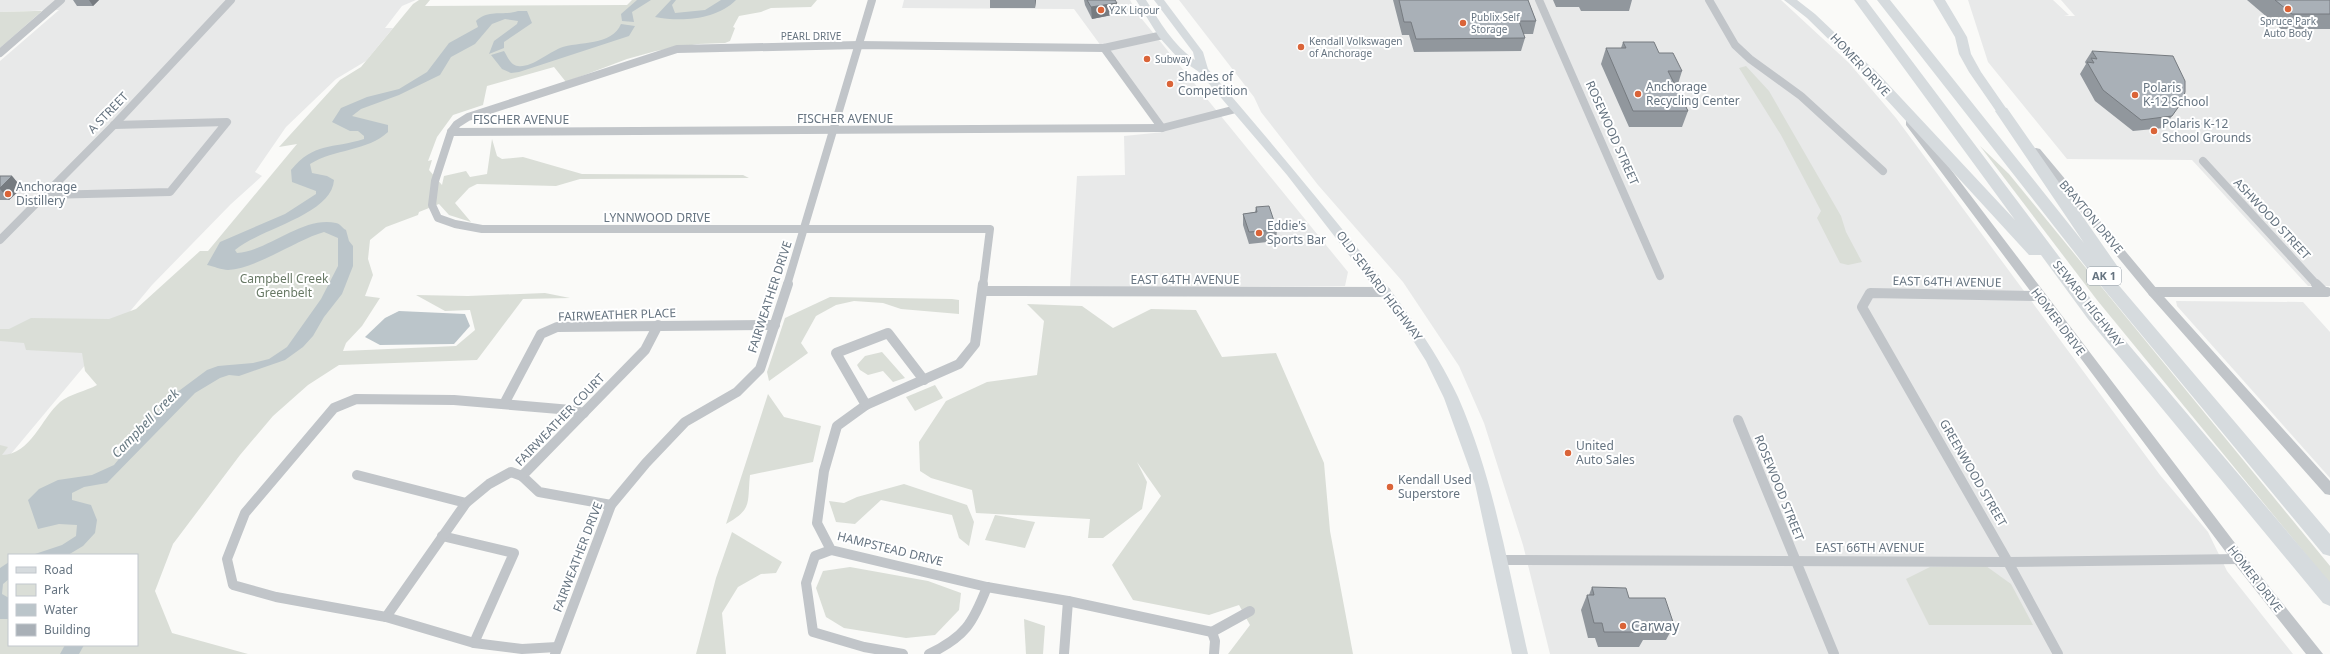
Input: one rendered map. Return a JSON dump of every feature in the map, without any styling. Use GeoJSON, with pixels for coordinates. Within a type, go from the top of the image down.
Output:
{"type":"FeatureCollection","features":[{"type":"Feature","properties":{"kind":"highway","name":"SEWARD HIGHWAY"},"geometry":{"type":"LineString","coordinates":[[1860,0],[2094,315],[2330,597]]}},
{"type":"Feature","properties":{"kind":"highway","name":"AK 1"},"geometry":{"type":"LineString","coordinates":[[1883,0],[2000,148],[2228,428],[2330,548]]}},
{"type":"Feature","properties":{"kind":"highway"},"geometry":{"type":"LineString","coordinates":[[1868,70],[2094,315]]}},
{"type":"Feature","properties":{"kind":"highway"},"geometry":{"type":"LineString","coordinates":[[2002,111],[2071,213],[2228,428]]}},
{"type":"Feature","properties":{"kind":"main road","name":"OLD SEWARD HIGHWAY"},"geometry":{"type":"LineString","coordinates":[[1141,0],[1163,35],[1181,55],[1203,70],[1291,172],[1386,292],[1424,347],[1451,398],[1482,484],[1520,654]]}},
{"type":"Feature","properties":{"kind":"main road","name":"OLD SEWARD HIGHWAY"},"geometry":{"type":"LineString","coordinates":[[1159,0],[1198,52],[1203,70]]}},
{"type":"Feature","properties":{"kind":"main road","name":"HOMER DRIVE"},"geometry":{"type":"LineString","coordinates":[[1790,0],[1812,16],[1868,70]]}},
{"type":"Feature","properties":{"kind":"main road","name":"BRAYTON DRIVE"},"geometry":{"type":"LineString","coordinates":[[1939,0],[1961,37],[1965,54],[1974,72],[2002,111]]}},
{"type":"Feature","properties":{"kind":"main road"},"geometry":{"type":"LineString","coordinates":[[1950,0],[1956,14],[1961,37]]}},
{"type":"Feature","properties":{"kind":"street"},"geometry":{"type":"LineString","coordinates":[[0,53],[61,0]]}},
{"type":"Feature","properties":{"kind":"street","name":"A STREET"},"geometry":{"type":"LineString","coordinates":[[0,240],[114,125],[231,0]]}},
{"type":"Feature","properties":{"kind":"street","name":"FAIRWEATHER DRIVE"},"geometry":{"type":"LineString","coordinates":[[556,651],[611,505],[685,422],[737,392],[760,369],[805,230],[832,131],[872,0]]}},
{"type":"Feature","properties":{"kind":"street","name":"ROSEWOOD STREET"},"geometry":{"type":"LineString","coordinates":[[1540,0],[1660,276]]}},
{"type":"Feature","properties":{"kind":"street"},"geometry":{"type":"LineString","coordinates":[[1709,0],[1735,45],[1750,59],[1801,96],[1850,143],[1883,171]]}},
{"type":"Feature","properties":{"kind":"street","name":"PEARL DRIVE"},"geometry":{"type":"LineString","coordinates":[[468,117],[497,106],[560,88],[654,55],[677,49],[705,47],[859,45],[1104,48],[1163,35]]}},
{"type":"Feature","properties":{"kind":"street"},"geometry":{"type":"LineString","coordinates":[[1104,48],[1162,128]]}},
{"type":"Feature","properties":{"kind":"street","name":"HOMER DRIVE"},"geometry":{"type":"LineString","coordinates":[[1868,70],[1896,103],[2038,296],[2239,559],[2315,654]]}},
{"type":"Feature","properties":{"kind":"street","name":"FISCHER AVENUE"},"geometry":{"type":"LineString","coordinates":[[451,132],[1162,128],[1236,109]]}},
{"type":"Feature","properties":{"kind":"street","name":"BRAYTON DRIVE"},"geometry":{"type":"LineString","coordinates":[[2002,111],[2153,292],[2330,490]]}},
{"type":"Feature","properties":{"kind":"street","name":"LYNNWOOD DRIVE"},"geometry":{"type":"LineString","coordinates":[[468,117],[457,124],[451,132],[435,181],[432,205],[438,218],[455,224],[482,229],[990,229]]}},
{"type":"Feature","properties":{"kind":"street"},"geometry":{"type":"LineString","coordinates":[[45,195],[170,192],[227,122],[114,125]]}},
{"type":"Feature","properties":{"kind":"street","name":"ASHWOOD STREET"},"geometry":{"type":"LineString","coordinates":[[2203,161],[2327,292]]}},
{"type":"Feature","properties":{"kind":"street","name":"HAMPSTEAD DRIVE"},"geometry":{"type":"LineString","coordinates":[[990,229],[983,292],[975,344],[959,364],[866,405],[837,426],[824,471],[817,523],[831,550],[987,587],[1068,601],[1212,632]]}},
{"type":"Feature","properties":{"kind":"street","name":"EAST 64TH AVENUE"},"geometry":{"type":"LineString","coordinates":[[983,292],[1386,292]]}},
{"type":"Feature","properties":{"kind":"street"},"geometry":{"type":"LineString","coordinates":[[2153,292],[2327,292]]}},
{"type":"Feature","properties":{"kind":"street","name":"EAST 64TH AVENUE"},"geometry":{"type":"LineString","coordinates":[[1862,306],[1870,293],[2038,296]]}},
{"type":"Feature","properties":{"kind":"street","name":"GREENWOOD STREET"},"geometry":{"type":"LineString","coordinates":[[1862,306],[2008,562],[2058,654]]}},
{"type":"Feature","properties":{"kind":"street","name":"FAIRWEATHER COURT"},"geometry":{"type":"LineString","coordinates":[[611,505],[539,492],[522,476],[646,350],[658,325]]}},
{"type":"Feature","properties":{"kind":"street","name":"FAIRWEATHER PLACE"},"geometry":{"type":"LineString","coordinates":[[504,404],[541,334],[557,326],[775,325]]}},
{"type":"Feature","properties":{"kind":"street"},"geometry":{"type":"LineString","coordinates":[[866,405],[836,353],[888,333],[924,380]]}},
{"type":"Feature","properties":{"kind":"street"},"geometry":{"type":"LineString","coordinates":[[556,651],[474,643],[386,617],[276,597],[233,585],[227,559],[245,513],[334,408],[356,399],[454,400],[571,410],[584,413]]}},
{"type":"Feature","properties":{"kind":"street","name":"ROSEWOOD STREET"},"geometry":{"type":"LineString","coordinates":[[1738,420],[1794,561],[1834,654]]}},
{"type":"Feature","properties":{"kind":"street"},"geometry":{"type":"LineString","coordinates":[[386,617],[466,503],[489,484],[511,472],[522,476]]}},
{"type":"Feature","properties":{"kind":"street"},"geometry":{"type":"LineString","coordinates":[[357,475],[466,503]]}},
{"type":"Feature","properties":{"kind":"street"},"geometry":{"type":"LineString","coordinates":[[442,536],[514,553],[474,643]]}},
{"type":"Feature","properties":{"kind":"street"},"geometry":{"type":"LineString","coordinates":[[831,550],[815,556],[806,583],[813,632],[864,647],[903,654]]}},
{"type":"Feature","properties":{"kind":"street","name":"EAST 66TH AVENUE"},"geometry":{"type":"LineString","coordinates":[[1500,560],[2008,562],[2239,559]]}},
{"type":"Feature","properties":{"kind":"street"},"geometry":{"type":"LineString","coordinates":[[929,654],[952,644],[974,623],[987,587]]}},
{"type":"Feature","properties":{"kind":"street"},"geometry":{"type":"LineString","coordinates":[[1064,654],[1068,601]]}},
{"type":"Feature","properties":{"kind":"street"},"geometry":{"type":"LineString","coordinates":[[1214,654],[1215,641],[1212,632],[1250,611]]}},
{"type":"Feature","properties":{"kind":"shaded area"},"geometry":{"type":"Polygon","coordinates":[[[0,0],[416,0],[402,6],[385,28],[393,28],[366,61],[336,79],[286,127],[255,172],[262,176],[231,204],[152,285],[10,455],[0,455],[0,61],[59,10],[0,12],[0,0]]]}},
{"type":"Feature","properties":{"kind":"shaded area"},"geometry":{"type":"Polygon","coordinates":[[[904,0],[1130,0],[1137,13],[1348,272],[1345,286],[1070,287],[1077,176],[1125,175],[1124,136],[1164,132],[1074,9],[902,8],[904,0]]]}},
{"type":"Feature","properties":{"kind":"shaded area"},"geometry":{"type":"Polygon","coordinates":[[[1179,0],[1781,0],[1849,63],[1896,118],[2160,475],[2208,532],[2227,571],[2293,654],[1550,654],[1523,545],[1484,423],[1459,366],[1403,282],[1318,185],[1261,112],[1254,97],[1179,0]]]}},
{"type":"Feature","properties":{"kind":"shaded area"},"geometry":{"type":"Polygon","coordinates":[[[1968,0],[2053,0],[2069,15],[2064,16],[2075,16],[2061,0],[2330,0],[2330,286],[2308,286],[2192,160],[2067,159],[1988,62],[1968,0]]]}},
{"type":"Feature","properties":{"kind":"shaded area"},"geometry":{"type":"Polygon","coordinates":[[[2176,301],[2303,302],[2330,332],[2330,478],[2177,306],[2176,301]]]}},
{"type":"Feature","properties":{"kind":"green space","name":"Campbell Creek Greenbelt"},"geometry":{"type":"Polygon","coordinates":[[[419,0],[430,0],[425,6],[627,5],[632,0],[817,0],[811,7],[771,8],[761,12],[739,16],[733,27],[735,28],[730,41],[725,43],[698,44],[656,51],[627,59],[566,82],[554,67],[487,86],[483,105],[453,115],[437,137],[428,161],[432,160],[429,170],[442,185],[444,176],[466,171],[470,177],[487,174],[492,139],[497,156],[502,159],[523,157],[582,174],[743,175],[749,178],[580,179],[556,186],[477,184],[469,188],[455,203],[471,222],[449,215],[439,204],[419,212],[418,215],[386,227],[370,240],[368,259],[373,275],[365,296],[380,298],[362,326],[346,343],[343,351],[456,346],[475,330],[470,310],[445,311],[416,295],[468,296],[545,293],[570,298],[523,299],[477,360],[339,365],[308,385],[273,416],[240,455],[173,544],[155,591],[172,633],[248,654],[0,654],[0,445],[8,447],[2,455],[21,449],[60,402],[68,397],[97,385],[85,371],[82,353],[26,350],[24,343],[0,341],[0,329],[9,329],[31,318],[109,319],[136,309],[200,251],[208,251],[297,144],[279,147],[340,80],[361,67],[413,4],[419,0]]]}},
{"type":"Feature","properties":{"kind":"green space"},"geometry":{"type":"Polygon","coordinates":[[[42,11],[0,48],[0,12],[42,11]]]}},
{"type":"Feature","properties":{"kind":"green space"},"geometry":{"type":"Polygon","coordinates":[[[1746,66],[1769,91],[1841,216],[1846,232],[1862,262],[1848,265],[1840,263],[1817,218],[1821,211],[1781,135],[1739,68],[1746,66]]]}},
{"type":"Feature","properties":{"kind":"green space"},"geometry":{"type":"Polygon","coordinates":[[[1980,146],[2009,174],[2330,566],[2330,584],[2097,300],[1980,146]]]}},
{"type":"Feature","properties":{"kind":"green space"},"geometry":{"type":"Polygon","coordinates":[[[830,297],[952,299],[959,300],[959,314],[901,309],[883,303],[854,301],[836,305],[816,316],[801,343],[808,353],[769,381],[767,372],[785,318],[830,297]]]}},
{"type":"Feature","properties":{"kind":"green space"},"geometry":{"type":"Polygon","coordinates":[[[1027,304],[1082,306],[1113,328],[1151,309],[1196,310],[1222,357],[1276,353],[1324,463],[1330,531],[1353,654],[1228,654],[1250,625],[1239,605],[1209,615],[1133,600],[1112,565],[1161,496],[1137,462],[1147,482],[1142,509],[1103,538],[1088,538],[1090,519],[976,513],[972,490],[931,478],[920,471],[919,442],[946,401],[987,382],[1037,375],[1044,321],[1027,304]]]}},
{"type":"Feature","properties":{"kind":"green space"},"geometry":{"type":"Polygon","coordinates":[[[882,352],[905,378],[893,382],[883,371],[868,375],[860,370],[857,365],[865,356],[882,352]]]}},
{"type":"Feature","properties":{"kind":"green space"},"geometry":{"type":"Polygon","coordinates":[[[935,385],[943,398],[915,411],[906,397],[935,385]]]}},
{"type":"Feature","properties":{"kind":"green space"},"geometry":{"type":"Polygon","coordinates":[[[768,394],[784,417],[821,426],[813,462],[750,475],[748,499],[745,509],[735,519],[726,524],[768,394]]]}},
{"type":"Feature","properties":{"kind":"green space"},"geometry":{"type":"Polygon","coordinates":[[[904,484],[967,505],[974,522],[969,546],[959,538],[952,515],[881,500],[855,524],[836,522],[829,501],[844,503],[857,497],[904,484]]]}},
{"type":"Feature","properties":{"kind":"green space"},"geometry":{"type":"Polygon","coordinates":[[[995,515],[1035,522],[1025,548],[985,540],[995,515]]]}},
{"type":"Feature","properties":{"kind":"green space"},"geometry":{"type":"Polygon","coordinates":[[[732,532],[782,562],[776,573],[761,574],[738,587],[722,613],[726,654],[696,654],[716,578],[732,532]]]}},
{"type":"Feature","properties":{"kind":"green space"},"geometry":{"type":"Polygon","coordinates":[[[1986,566],[2011,584],[2033,625],[1929,625],[1906,579],[1930,567],[1986,566]]]}},
{"type":"Feature","properties":{"kind":"green space"},"geometry":{"type":"Polygon","coordinates":[[[850,567],[928,581],[961,593],[959,610],[935,635],[906,638],[844,628],[826,617],[816,588],[823,571],[850,567]]]}},
{"type":"Feature","properties":{"kind":"green space"},"geometry":{"type":"Polygon","coordinates":[[[1024,619],[1045,626],[1043,654],[1026,654],[1024,619]]]}},
{"type":"Feature","properties":{"kind":"water"},"geometry":{"type":"Polygon","coordinates":[[[637,0],[651,0],[632,12],[634,22],[622,21],[621,14],[637,0]]]}},
{"type":"Feature","properties":{"kind":"water"},"geometry":{"type":"Polygon","coordinates":[[[671,0],[676,0],[672,5],[675,13],[705,10],[721,0],[736,0],[719,12],[698,18],[665,19],[655,17],[671,0]]]}},
{"type":"Feature","properties":{"kind":"water"},"geometry":{"type":"Polygon","coordinates":[[[527,11],[532,23],[504,42],[504,48],[489,54],[494,41],[517,24],[518,21],[505,19],[492,24],[475,44],[451,57],[440,75],[399,95],[361,109],[352,116],[388,125],[388,132],[371,143],[330,155],[310,164],[312,173],[327,176],[334,180],[330,192],[321,203],[293,220],[246,242],[235,250],[237,253],[249,251],[311,224],[323,222],[336,223],[346,230],[349,241],[353,246],[353,266],[342,294],[324,317],[313,336],[303,347],[285,360],[239,376],[229,375],[220,378],[195,393],[107,483],[84,487],[72,493],[72,500],[91,505],[97,520],[95,533],[83,546],[70,554],[35,554],[62,545],[76,536],[77,525],[59,524],[38,529],[28,500],[39,489],[58,480],[92,475],[114,465],[151,419],[172,396],[207,370],[218,366],[253,363],[269,359],[287,347],[321,299],[338,266],[338,238],[324,232],[252,264],[228,270],[207,265],[220,242],[285,214],[316,194],[316,191],[292,182],[291,170],[299,161],[316,151],[364,139],[364,136],[358,131],[350,131],[332,122],[341,108],[367,97],[399,89],[427,72],[449,43],[478,27],[476,21],[481,17],[491,14],[527,11]]]}},
{"type":"Feature","properties":{"kind":"water"},"geometry":{"type":"Polygon","coordinates":[[[621,24],[635,26],[629,36],[519,72],[511,73],[502,69],[491,55],[504,51],[513,64],[518,66],[528,65],[560,48],[594,42],[610,36],[617,31],[621,24]]]}},
{"type":"Feature","properties":{"kind":"water"},"geometry":{"type":"Polygon","coordinates":[[[399,311],[465,314],[470,326],[454,344],[380,345],[365,337],[385,318],[399,311]]]}},
{"type":"Feature","properties":{"kind":"water"},"geometry":{"type":"Polygon","coordinates":[[[8,563],[8,580],[3,584],[2,594],[8,597],[8,619],[0,619],[0,568],[8,563]]]}},
{"type":"Feature","properties":{"kind":"water"},"geometry":{"type":"Polygon","coordinates":[[[64,646],[83,646],[79,654],[60,654],[64,646]]]}},
{"type":"Feature","properties":{"kind":"building"},"geometry":{"type":"Polygon","coordinates":[[[1087,0],[1115,0],[1117,3],[1091,7],[1087,0]]]}},
{"type":"Feature","properties":{"kind":"building"},"geometry":{"type":"Polygon","coordinates":[[[1399,0],[1528,0],[1536,21],[1519,21],[1525,38],[1416,39],[1411,22],[1404,22],[1399,0]]]}},
{"type":"Feature","properties":{"kind":"building"},"geometry":{"type":"Polygon","coordinates":[[[2275,0],[2330,0],[2330,14],[2292,14],[2275,0]]]}},
{"type":"Feature","properties":{"kind":"building","name":"Anchorage Recycling Center"},"geometry":{"type":"Polygon","coordinates":[[[1623,42],[1654,42],[1659,53],[1673,53],[1682,71],[1668,71],[1688,111],[1633,111],[1606,48],[1626,48],[1623,42]]]}},
{"type":"Feature","properties":{"kind":"building","name":"Polaris K-12 School"},"geometry":{"type":"Polygon","coordinates":[[[2092,51],[2173,56],[2185,81],[2185,92],[2182,102],[2172,116],[2141,120],[2103,90],[2087,62],[2094,63],[2091,58],[2097,59],[2092,51]]]}},
{"type":"Feature","properties":{"kind":"building"},"geometry":{"type":"Polygon","coordinates":[[[0,176],[12,176],[0,188],[0,176]]]}},
{"type":"Feature","properties":{"kind":"building"},"geometry":{"type":"Polygon","coordinates":[[[1269,206],[1277,230],[1249,232],[1243,214],[1257,212],[1256,207],[1269,206]]]}},
{"type":"Feature","properties":{"kind":"building"},"geometry":{"type":"Polygon","coordinates":[[[1592,587],[1626,588],[1629,598],[1665,598],[1674,625],[1645,625],[1647,632],[1604,632],[1602,623],[1594,623],[1587,595],[1594,595],[1592,587]]]}},
{"type":"Feature","properties":{"kind":"place","name":"Spruce Park Auto Body"},"geometry":{"type":"Point","coordinates":[2288,9]}},
{"type":"Feature","properties":{"kind":"place","name":"Y2K Liqour"},"geometry":{"type":"Point","coordinates":[1101,10]}},
{"type":"Feature","properties":{"kind":"place","name":"Publix Self Storage"},"geometry":{"type":"Point","coordinates":[1463,23]}},
{"type":"Feature","properties":{"kind":"place","name":"Kendall Volkswagen of Anchorage"},"geometry":{"type":"Point","coordinates":[1301,47]}},
{"type":"Feature","properties":{"kind":"place","name":"Subway"},"geometry":{"type":"Point","coordinates":[1147,59]}},
{"type":"Feature","properties":{"kind":"place","name":"Shades of Competition"},"geometry":{"type":"Point","coordinates":[1170,84]}},
{"type":"Feature","properties":{"kind":"place","name":"Anchorage Recycling Center"},"geometry":{"type":"Point","coordinates":[1638,94]}},
{"type":"Feature","properties":{"kind":"place","name":"Polaris K-12 School"},"geometry":{"type":"Point","coordinates":[2135,95]}},
{"type":"Feature","properties":{"kind":"place","name":"Polaris K-12 School Grounds"},"geometry":{"type":"Point","coordinates":[2154,131]}},
{"type":"Feature","properties":{"kind":"place","name":"Anchorage Distillery"},"geometry":{"type":"Point","coordinates":[8,194]}},
{"type":"Feature","properties":{"kind":"place","name":"Eddie's Sports Bar"},"geometry":{"type":"Point","coordinates":[1259,233]}},
{"type":"Feature","properties":{"kind":"place","name":"United Auto Sales"},"geometry":{"type":"Point","coordinates":[1568,453]}},
{"type":"Feature","properties":{"kind":"place","name":"Kendall Used Superstore"},"geometry":{"type":"Point","coordinates":[1390,487]}},
{"type":"Feature","properties":{"kind":"place","name":"Carway"},"geometry":{"type":"Point","coordinates":[1623,626]}},
{"type":"Feature","properties":{"kind":"water label","name":"Campbell Creek"},"geometry":{"type":"Point","coordinates":[145,423]}}]}
